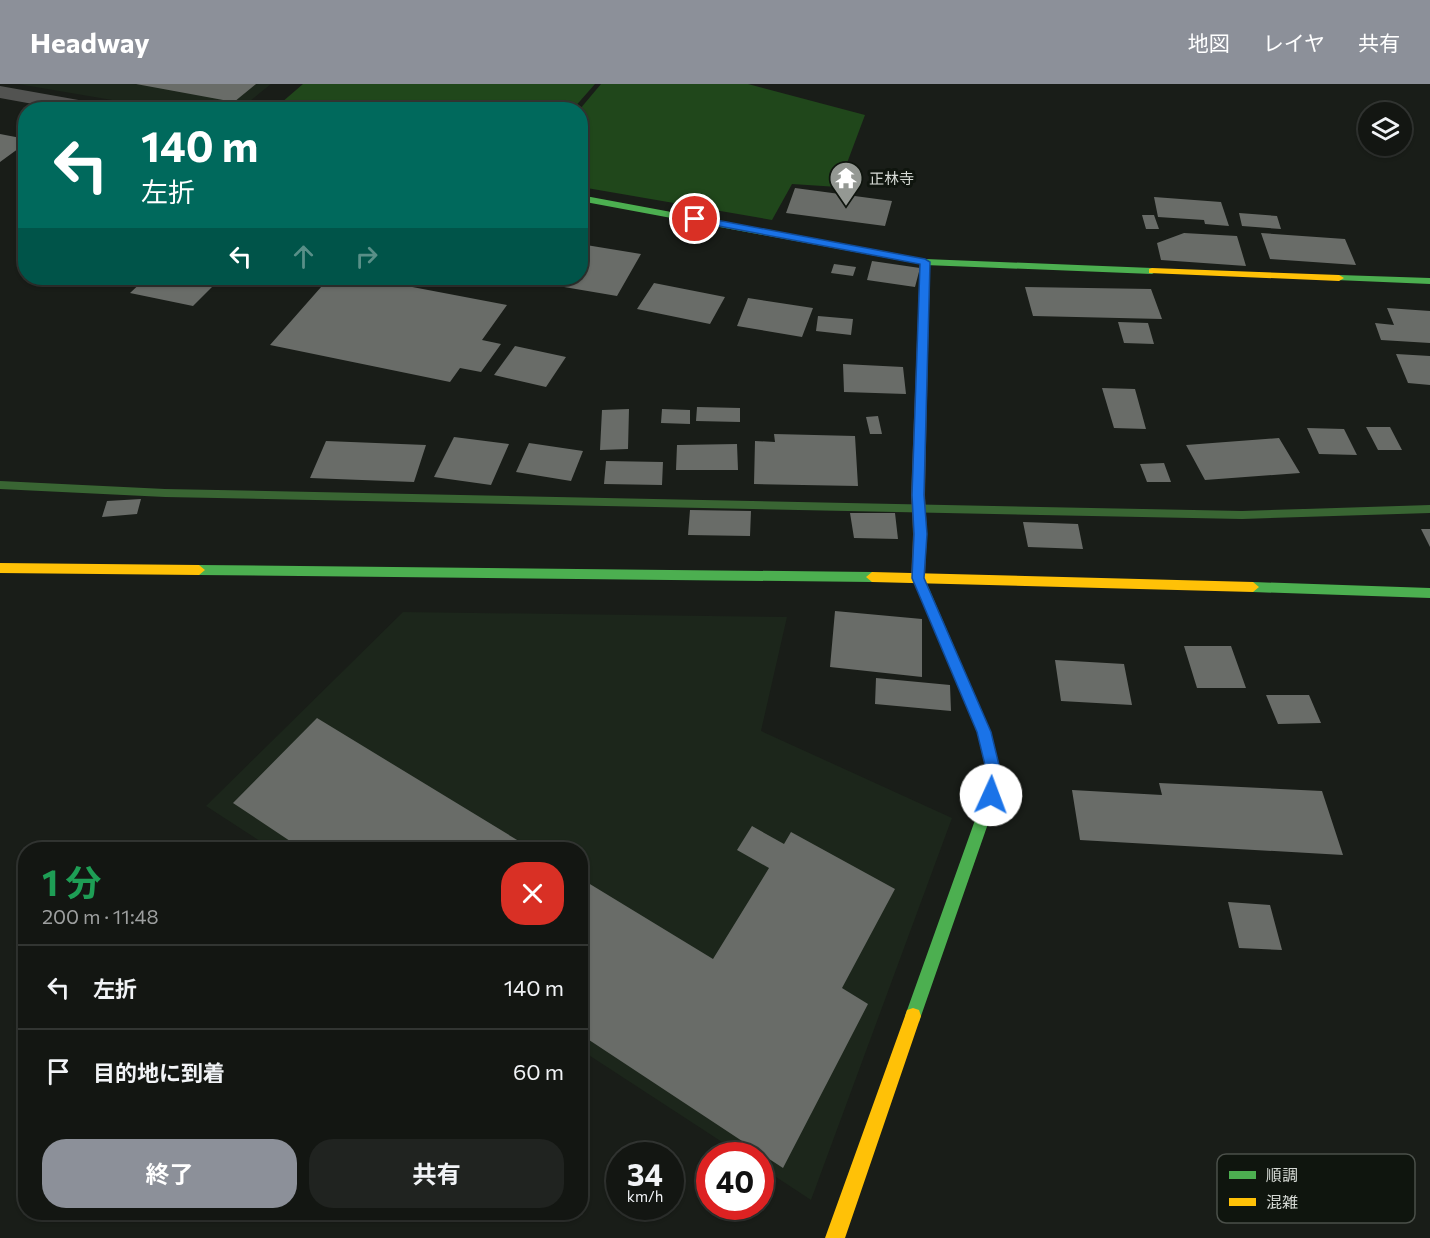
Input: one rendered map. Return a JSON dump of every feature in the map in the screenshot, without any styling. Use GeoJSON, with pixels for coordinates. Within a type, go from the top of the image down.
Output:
{"type":"FeatureCollection","features":[{"type":"Feature","properties":{"kind":"street"},"geometry":{"type":"LineString","coordinates":[[0,92],[56,102]]}},
{"type":"Feature","properties":{"kind":"street"},"geometry":{"type":"LineString","coordinates":[[588,199],[925,262],[1430,281]]}},
{"type":"Feature","properties":{"kind":"street"},"geometry":{"type":"LineString","coordinates":[[0,568],[918,578],[1430,593]]}},
{"type":"Feature","properties":{"kind":"street"},"geometry":{"type":"LineString","coordinates":[[835,1238],[991,795],[992,765],[984,732],[918,578]]}},
{"type":"Feature","properties":{"kind":"lane"},"geometry":{"type":"LineString","coordinates":[[918,578],[920,534],[918,495],[925,262]]}},
{"type":"Feature","properties":{"kind":"shaded area"},"geometry":{"type":"Polygon","coordinates":[[[18,84],[271,84],[249,102],[124,102],[18,84]]]}},
{"type":"Feature","properties":{"kind":"shaded area"},"geometry":{"type":"Polygon","coordinates":[[[403,612],[787,617],[761,731],[952,818],[811,1200],[774,1176],[774,1142],[722,1142],[588,1055],[588,842],[261,842],[206,806],[403,612]]]}},
{"type":"Feature","properties":{"kind":"green space"},"geometry":{"type":"Polygon","coordinates":[[[303,84],[595,84],[579,102],[282,102],[303,84]]]}},
{"type":"Feature","properties":{"kind":"green space"},"geometry":{"type":"Polygon","coordinates":[[[601,84],[748,84],[865,115],[838,187],[792,184],[772,220],[588,188],[588,102],[586,102],[601,84]]]}},
{"type":"Feature","properties":{"kind":"building"},"geometry":{"type":"Polygon","coordinates":[[[136,84],[256,84],[234,102],[136,84]]]}},
{"type":"Feature","properties":{"kind":"building"},"geometry":{"type":"Polygon","coordinates":[[[0,134],[18,137],[18,149],[0,162],[0,134]]]}},
{"type":"Feature","properties":{"kind":"building"},"geometry":{"type":"Polygon","coordinates":[[[795,188],[892,201],[885,226],[786,213],[795,188]]]}},
{"type":"Feature","properties":{"kind":"building"},"geometry":{"type":"Polygon","coordinates":[[[1154,197],[1221,202],[1229,226],[1205,224],[1204,220],[1158,217],[1154,197]]]}},
{"type":"Feature","properties":{"kind":"building"},"geometry":{"type":"Polygon","coordinates":[[[1239,213],[1277,216],[1281,229],[1242,226],[1239,213]]]}},
{"type":"Feature","properties":{"kind":"building"},"geometry":{"type":"Polygon","coordinates":[[[1142,215],[1154,215],[1159,229],[1146,229],[1142,215]]]}},
{"type":"Feature","properties":{"kind":"building"},"geometry":{"type":"Polygon","coordinates":[[[1184,233],[1237,236],[1246,266],[1161,260],[1157,243],[1184,233]]]}},
{"type":"Feature","properties":{"kind":"building"},"geometry":{"type":"Polygon","coordinates":[[[1261,233],[1345,239],[1356,265],[1270,259],[1261,233]]]}},
{"type":"Feature","properties":{"kind":"building"},"geometry":{"type":"Polygon","coordinates":[[[588,245],[641,254],[617,296],[552,285],[588,285],[588,245]]]}},
{"type":"Feature","properties":{"kind":"building"},"geometry":{"type":"Polygon","coordinates":[[[872,261],[920,268],[915,287],[867,280],[872,261]]]}},
{"type":"Feature","properties":{"kind":"building"},"geometry":{"type":"Polygon","coordinates":[[[834,264],[856,267],[853,276],[831,273],[834,264]]]}},
{"type":"Feature","properties":{"kind":"building"},"geometry":{"type":"Polygon","coordinates":[[[654,283],[725,297],[710,324],[637,309],[654,283]]]}},
{"type":"Feature","properties":{"kind":"building"},"geometry":{"type":"Polygon","coordinates":[[[139,285],[214,285],[193,306],[130,293],[139,285]]]}},
{"type":"Feature","properties":{"kind":"building"},"geometry":{"type":"Polygon","coordinates":[[[323,285],[402,285],[507,305],[482,340],[501,344],[481,372],[460,368],[450,382],[270,345],[323,285]]]}},
{"type":"Feature","properties":{"kind":"building"},"geometry":{"type":"Polygon","coordinates":[[[1025,287],[1151,289],[1162,319],[1033,316],[1025,287]]]}},
{"type":"Feature","properties":{"kind":"building"},"geometry":{"type":"Polygon","coordinates":[[[748,298],[813,308],[802,337],[737,326],[748,298]]]}},
{"type":"Feature","properties":{"kind":"building"},"geometry":{"type":"Polygon","coordinates":[[[1387,308],[1430,311],[1430,343],[1381,340],[1375,323],[1394,325],[1387,308]]]}},
{"type":"Feature","properties":{"kind":"building"},"geometry":{"type":"Polygon","coordinates":[[[818,316],[853,319],[851,335],[816,331],[818,316]]]}},
{"type":"Feature","properties":{"kind":"building"},"geometry":{"type":"Polygon","coordinates":[[[1118,322],[1148,323],[1154,344],[1124,343],[1118,322]]]}},
{"type":"Feature","properties":{"kind":"building"},"geometry":{"type":"Polygon","coordinates":[[[515,346],[566,357],[546,387],[494,375],[515,346]]]}},
{"type":"Feature","properties":{"kind":"building"},"geometry":{"type":"Polygon","coordinates":[[[1396,354],[1430,356],[1430,385],[1408,383],[1396,354]]]}},
{"type":"Feature","properties":{"kind":"building"},"geometry":{"type":"Polygon","coordinates":[[[843,364],[903,367],[906,394],[844,392],[843,364]]]}},
{"type":"Feature","properties":{"kind":"building"},"geometry":{"type":"Polygon","coordinates":[[[1102,388],[1135,389],[1146,429],[1114,428],[1102,388]]]}},
{"type":"Feature","properties":{"kind":"building"},"geometry":{"type":"Polygon","coordinates":[[[697,407],[740,408],[740,422],[696,421],[697,407]]]}},
{"type":"Feature","properties":{"kind":"building"},"geometry":{"type":"Polygon","coordinates":[[[629,409],[628,449],[600,450],[602,410],[629,409]]]}},
{"type":"Feature","properties":{"kind":"building"},"geometry":{"type":"Polygon","coordinates":[[[662,409],[690,410],[690,424],[661,423],[662,409]]]}},
{"type":"Feature","properties":{"kind":"building"},"geometry":{"type":"Polygon","coordinates":[[[878,416],[882,434],[870,434],[866,417],[878,416]]]}},
{"type":"Feature","properties":{"kind":"building"},"geometry":{"type":"Polygon","coordinates":[[[1366,427],[1390,427],[1402,450],[1378,450],[1366,427]]]}},
{"type":"Feature","properties":{"kind":"building"},"geometry":{"type":"Polygon","coordinates":[[[1307,428],[1344,429],[1357,455],[1319,454],[1307,428]]]}},
{"type":"Feature","properties":{"kind":"building"},"geometry":{"type":"Polygon","coordinates":[[[774,434],[855,436],[858,486],[754,484],[755,441],[775,442],[774,434]]]}},
{"type":"Feature","properties":{"kind":"building"},"geometry":{"type":"Polygon","coordinates":[[[454,437],[509,444],[491,485],[434,477],[454,437]]]}},
{"type":"Feature","properties":{"kind":"building"},"geometry":{"type":"Polygon","coordinates":[[[1279,438],[1300,473],[1205,480],[1186,445],[1279,438]]]}},
{"type":"Feature","properties":{"kind":"building"},"geometry":{"type":"Polygon","coordinates":[[[326,441],[426,445],[414,482],[310,478],[326,441]]]}},
{"type":"Feature","properties":{"kind":"building"},"geometry":{"type":"Polygon","coordinates":[[[529,443],[583,451],[571,481],[516,472],[529,443]]]}},
{"type":"Feature","properties":{"kind":"building"},"geometry":{"type":"Polygon","coordinates":[[[737,444],[738,470],[676,470],[677,445],[737,444]]]}},
{"type":"Feature","properties":{"kind":"building"},"geometry":{"type":"Polygon","coordinates":[[[606,461],[663,462],[662,485],[604,484],[606,461]]]}},
{"type":"Feature","properties":{"kind":"building"},"geometry":{"type":"Polygon","coordinates":[[[1164,463],[1171,482],[1147,482],[1140,464],[1164,463]]]}},
{"type":"Feature","properties":{"kind":"building"},"geometry":{"type":"Polygon","coordinates":[[[141,499],[137,514],[102,517],[107,501],[141,499]]]}},
{"type":"Feature","properties":{"kind":"building"},"geometry":{"type":"Polygon","coordinates":[[[690,510],[751,511],[750,536],[688,535],[690,510]]]}},
{"type":"Feature","properties":{"kind":"building"},"geometry":{"type":"Polygon","coordinates":[[[850,513],[895,513],[898,539],[854,538],[850,513]]]}},
{"type":"Feature","properties":{"kind":"building"},"geometry":{"type":"Polygon","coordinates":[[[1023,522],[1078,524],[1083,549],[1028,547],[1023,522]]]}},
{"type":"Feature","properties":{"kind":"building"},"geometry":{"type":"Polygon","coordinates":[[[1421,529],[1430,529],[1430,547],[1421,529]]]}},
{"type":"Feature","properties":{"kind":"building"},"geometry":{"type":"Polygon","coordinates":[[[835,611],[922,619],[922,677],[830,667],[835,611]]]}},
{"type":"Feature","properties":{"kind":"building"},"geometry":{"type":"Polygon","coordinates":[[[1184,646],[1231,646],[1246,688],[1197,688],[1184,646]]]}},
{"type":"Feature","properties":{"kind":"building"},"geometry":{"type":"Polygon","coordinates":[[[1055,660],[1124,664],[1132,705],[1061,701],[1055,660]]]}},
{"type":"Feature","properties":{"kind":"building"},"geometry":{"type":"Polygon","coordinates":[[[876,678],[950,685],[951,711],[875,704],[876,678]]]}},
{"type":"Feature","properties":{"kind":"building"},"geometry":{"type":"Polygon","coordinates":[[[1266,695],[1309,695],[1321,723],[1278,724],[1266,695]]]}},
{"type":"Feature","properties":{"kind":"building"},"geometry":{"type":"Polygon","coordinates":[[[317,718],[521,842],[292,842],[233,803],[317,718]]]}},
{"type":"Feature","properties":{"kind":"building"},"geometry":{"type":"Polygon","coordinates":[[[1159,783],[1322,791],[1343,855],[1080,840],[1072,790],[1162,795],[1159,783]]]}},
{"type":"Feature","properties":{"kind":"building"},"geometry":{"type":"Polygon","coordinates":[[[752,826],[784,844],[791,832],[895,889],[842,988],[868,1004],[783,1168],[774,1162],[774,1142],[744,1142],[588,1039],[588,883],[713,959],[769,868],[737,850],[752,826]]]}},
{"type":"Feature","properties":{"kind":"building"},"geometry":{"type":"Polygon","coordinates":[[[1228,902],[1270,905],[1282,950],[1239,948],[1228,902]]]}},
{"type":"Feature","properties":{"kind":"waterway"},"geometry":{"type":"LineString","coordinates":[[0,485],[165,493],[1242,515],[1430,509]]}},
{"type":"Feature","properties":{"kind":"traffic: fast"},"geometry":{"type":"LineString","coordinates":[[588,199],[925,262],[1152,271]]}},
{"type":"Feature","properties":{"kind":"traffic: fast"},"geometry":{"type":"LineString","coordinates":[[1339,278],[1430,281]]}},
{"type":"Feature","properties":{"kind":"traffic: fast"},"geometry":{"type":"LineString","coordinates":[[199,570],[872,577]]}},
{"type":"Feature","properties":{"kind":"traffic: fast"},"geometry":{"type":"LineString","coordinates":[[913,1016],[991,795],[992,765],[984,732],[918,577]]}},
{"type":"Feature","properties":{"kind":"traffic: fast"},"geometry":{"type":"LineString","coordinates":[[1253,587],[1430,593]]}},
{"type":"Feature","properties":{"kind":"traffic: slow"},"geometry":{"type":"LineString","coordinates":[[1152,271],[1339,278]]}},
{"type":"Feature","properties":{"kind":"traffic: slow"},"geometry":{"type":"LineString","coordinates":[[0,568],[199,570]]}},
{"type":"Feature","properties":{"kind":"traffic: slow"},"geometry":{"type":"LineString","coordinates":[[872,577],[1253,587]]}},
{"type":"Feature","properties":{"kind":"traffic: slow"},"geometry":{"type":"LineString","coordinates":[[835,1238],[913,1016]]}},
{"type":"Feature","properties":{"kind":"place","name":"正林寺"},"geometry":{"type":"Point","coordinates":[846,207]}},
{"type":"Feature","properties":{"kind":"route"},"geometry":{"type":"LineString","coordinates":[[695,219],[925,262],[918,495],[920,534],[918,578],[984,732],[992,765],[991,795]]}}]}
